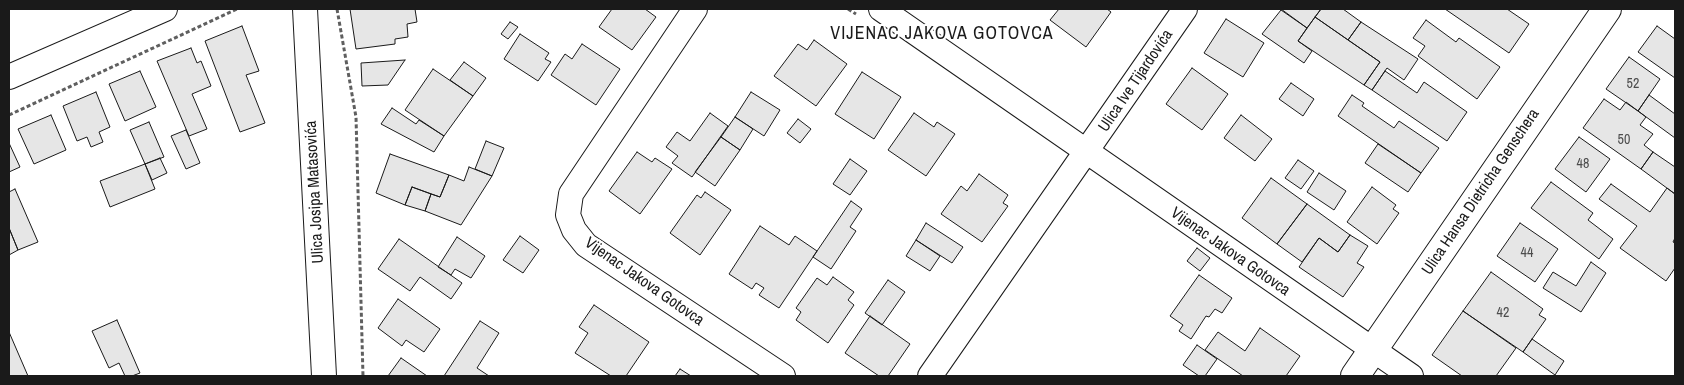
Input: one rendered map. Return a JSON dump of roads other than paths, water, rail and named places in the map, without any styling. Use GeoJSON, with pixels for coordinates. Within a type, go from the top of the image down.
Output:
{"type":"FeatureCollection","features":[{"type":"Feature","properties":{"kind":"main road","name":"Ulica Hansa Dietricha Genschera"},"geometry":{"type":"LineString","coordinates":[[1355,376],[1607,9]]}},
{"type":"Feature","properties":{"kind":"street"},"geometry":{"type":"LineString","coordinates":[[9,77],[165,9]]}},
{"type":"Feature","properties":{"kind":"street","name":"Ulica Josipa Matasovića"},"geometry":{"type":"LineString","coordinates":[[306,9],[324,376]]}},
{"type":"Feature","properties":{"kind":"street","name":"Vijenac Jakova Gotovca"},"geometry":{"type":"LineString","coordinates":[[695,9],[571,194],[568,215],[574,230],[586,245],[783,376]]}},
{"type":"Feature","properties":{"kind":"street","name":"Vijenac Jakova Gotovca"},"geometry":{"type":"LineString","coordinates":[[881,9],[1411,376]]}},
{"type":"Feature","properties":{"kind":"street","name":"Ulica Ive Tijardovića"},"geometry":{"type":"LineString","coordinates":[[1087,153],[1186,9]]}},
{"type":"Feature","properties":{"kind":"street"},"geometry":{"type":"LineString","coordinates":[[930,376],[1087,153]]}},
{"type":"Feature","properties":{"kind":"district","name":"VIJENAC JAKOVA GOTOVCA"},"geometry":{"type":"Point","coordinates":[942,34]}}]}
